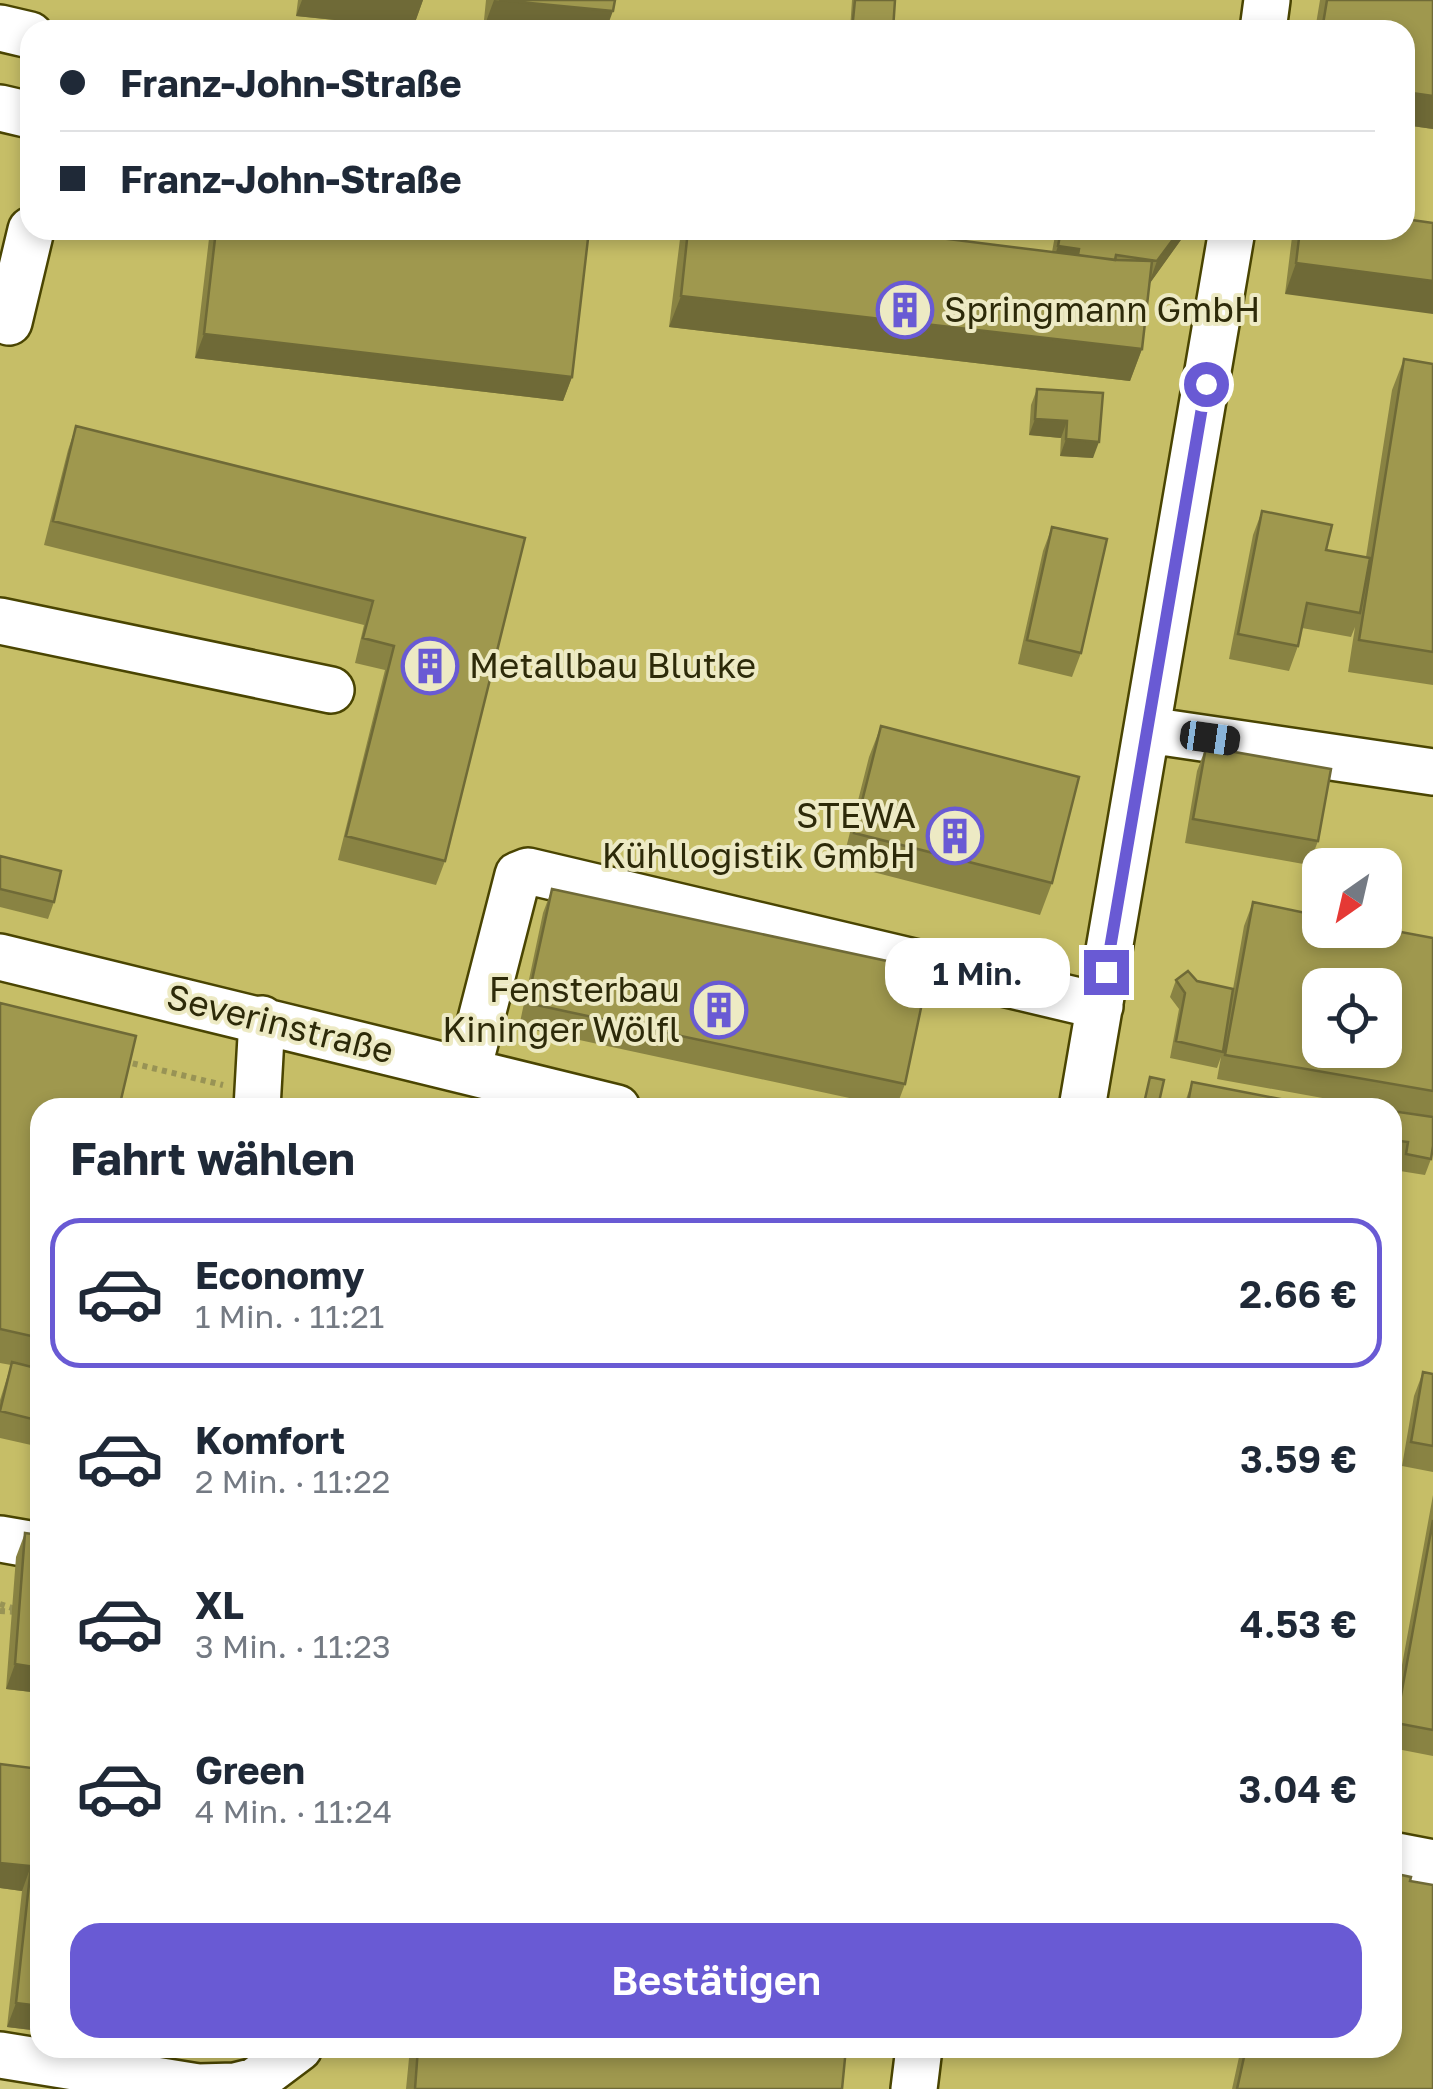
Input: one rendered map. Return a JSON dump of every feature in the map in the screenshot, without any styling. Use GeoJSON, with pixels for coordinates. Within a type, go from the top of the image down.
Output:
{"type":"FeatureCollection","features":[{"type":"Feature","properties":{"kind":"street"},"geometry":{"type":"LineString","coordinates":[[3,334],[28,240]]}},
{"type":"Feature","properties":{"kind":"street"},"geometry":{"type":"LineString","coordinates":[[1084,1098],[1230,240]]}},
{"type":"Feature","properties":{"kind":"street"},"geometry":{"type":"LineString","coordinates":[[0,621],[331,690]]}},
{"type":"Feature","properties":{"kind":"street"},"geometry":{"type":"LineString","coordinates":[[1148,730],[1433,772]]}},
{"type":"Feature","properties":{"kind":"street"},"geometry":{"type":"LineString","coordinates":[[468,1070],[518,875],[528,870],[1100,1006]]}},
{"type":"Feature","properties":{"kind":"street","name":"Severinstraße"},"geometry":{"type":"LineString","coordinates":[[0,957],[578,1098]]}},
{"type":"Feature","properties":{"kind":"street"},"geometry":{"type":"LineString","coordinates":[[258,1098],[262,1020]]}},
{"type":"Feature","properties":{"kind":"street"},"geometry":{"type":"LineString","coordinates":[[1402,1857],[1433,1863]]}},
{"type":"Feature","properties":{"kind":"street"},"geometry":{"type":"LineString","coordinates":[[0,2054],[198,2087],[255,2081],[286,2058]]}},
{"type":"Feature","properties":{"kind":"street"},"geometry":{"type":"LineString","coordinates":[[914,2089],[917,2058]]}},
{"type":"Feature","properties":{"kind":"path"},"geometry":{"type":"LineString","coordinates":[[106,1058],[251,1098]]}},
{"type":"Feature","properties":{"kind":"shaded area"},"geometry":{"type":"Polygon","coordinates":[[[0,0],[1433,0],[1433,2089],[150,2089],[0,2066],[0,0]]]}},
{"type":"Feature","properties":{"kind":"building"},"geometry":{"type":"Polygon","coordinates":[[[499,0],[615,0],[613,11],[499,0]]]}},
{"type":"Feature","properties":{"kind":"building"},"geometry":{"type":"Polygon","coordinates":[[[855,0],[895,0],[894,20],[853,20],[855,0]]]}},
{"type":"Feature","properties":{"kind":"building"},"geometry":{"type":"Polygon","coordinates":[[[1327,0],[1433,0],[1433,96],[1415,93],[1415,20],[1324,20],[1327,0]]]}},
{"type":"Feature","properties":{"kind":"building"},"geometry":{"type":"Polygon","coordinates":[[[1415,220],[1433,223],[1433,281],[1296,263],[1299,240],[1415,240],[1415,220]]]}},
{"type":"Feature","properties":{"kind":"building"},"geometry":{"type":"Polygon","coordinates":[[[215,240],[588,240],[572,377],[204,334],[215,240]]]}},
{"type":"Feature","properties":{"kind":"building","name":"Springmann GmbH"},"geometry":{"type":"Polygon","coordinates":[[[687,240],[956,240],[1152,261],[1142,349],[681,296],[687,240]]]}},
{"type":"Feature","properties":{"kind":"building"},"geometry":{"type":"Polygon","coordinates":[[[1059,240],[1173,240],[1157,261],[1078,255],[1079,249],[1058,246],[1059,240]]]}},
{"type":"Feature","properties":{"kind":"building"},"geometry":{"type":"Polygon","coordinates":[[[1404,359],[1433,364],[1433,652],[1359,640],[1404,359]]]}},
{"type":"Feature","properties":{"kind":"building"},"geometry":{"type":"Polygon","coordinates":[[[1037,389],[1103,393],[1099,442],[1066,439],[1067,421],[1035,419],[1037,389]]]}},
{"type":"Feature","properties":{"kind":"building","name":"Metallbau Blutke"},"geometry":{"type":"Polygon","coordinates":[[[76,426],[525,538],[445,861],[346,836],[394,646],[363,638],[373,601],[53,521],[76,426]]]}},
{"type":"Feature","properties":{"kind":"building"},"geometry":{"type":"Polygon","coordinates":[[[1262,511],[1332,525],[1326,550],[1370,558],[1360,613],[1307,603],[1298,646],[1238,634],[1262,511]]]}},
{"type":"Feature","properties":{"kind":"building"},"geometry":{"type":"Polygon","coordinates":[[[1052,527],[1107,539],[1081,653],[1027,640],[1052,527]]]}},
{"type":"Feature","properties":{"kind":"building","name":"STEWA Kühllogistik GmbH"},"geometry":{"type":"Polygon","coordinates":[[[881,726],[1079,777],[1052,883],[854,833],[881,726]]]}},
{"type":"Feature","properties":{"kind":"building"},"geometry":{"type":"Polygon","coordinates":[[[1206,747],[1331,769],[1318,841],[1193,819],[1206,747]]]}},
{"type":"Feature","properties":{"kind":"building"},"geometry":{"type":"Polygon","coordinates":[[[0,856],[61,871],[54,902],[0,889],[0,856]]]}},
{"type":"Feature","properties":{"kind":"building","name":"Fensterbau Kininger Wölfl"},"geometry":{"type":"Polygon","coordinates":[[[552,889],[929,970],[905,1084],[527,1003],[552,889]]]}},
{"type":"Feature","properties":{"kind":"building"},"geometry":{"type":"Polygon","coordinates":[[[1253,902],[1302,912],[1302,948],[1402,948],[1402,932],[1433,938],[1433,1091],[1225,1055],[1253,902]]]}},
{"type":"Feature","properties":{"kind":"building"},"geometry":{"type":"Polygon","coordinates":[[[1188,971],[1197,981],[1233,989],[1223,1052],[1176,1041],[1185,993],[1176,980],[1188,971]]]}},
{"type":"Feature","properties":{"kind":"building"},"geometry":{"type":"Polygon","coordinates":[[[0,1003],[136,1036],[121,1098],[30,1098],[30,1336],[0,1329],[0,1003]]]}},
{"type":"Feature","properties":{"kind":"building"},"geometry":{"type":"Polygon","coordinates":[[[1150,1077],[1164,1080],[1160,1098],[1145,1098],[1150,1077]]]}},
{"type":"Feature","properties":{"kind":"building"},"geometry":{"type":"Polygon","coordinates":[[[1192,1082],[1275,1098],[1189,1098],[1192,1082]]]}},
{"type":"Feature","properties":{"kind":"building"},"geometry":{"type":"Polygon","coordinates":[[[1402,1112],[1433,1117],[1431,1159],[1406,1154],[1408,1142],[1402,1141],[1402,1112]]]}},
{"type":"Feature","properties":{"kind":"building"},"geometry":{"type":"Polygon","coordinates":[[[12,1362],[30,1366],[30,1418],[0,1411],[12,1362]]]}},
{"type":"Feature","properties":{"kind":"building"},"geometry":{"type":"Polygon","coordinates":[[[1423,1372],[1433,1374],[1433,1446],[1411,1442],[1423,1372]]]}},
{"type":"Feature","properties":{"kind":"building"},"geometry":{"type":"Polygon","coordinates":[[[1433,1520],[1433,1730],[1402,1724],[1402,1690],[1433,1520]]]}},
{"type":"Feature","properties":{"kind":"building"},"geometry":{"type":"Polygon","coordinates":[[[25,1533],[30,1534],[30,1666],[15,1664],[25,1533]]]}},
{"type":"Feature","properties":{"kind":"building"},"geometry":{"type":"Polygon","coordinates":[[[0,1764],[30,1768],[30,1866],[0,1863],[0,1764]]]}},
{"type":"Feature","properties":{"kind":"building"},"geometry":{"type":"Polygon","coordinates":[[[30,1875],[30,2005],[16,2003],[30,1875]]]}},
{"type":"Feature","properties":{"kind":"building"},"geometry":{"type":"Polygon","coordinates":[[[1402,1875],[1411,1877],[1410,1881],[1433,1885],[1433,2089],[1237,2089],[1244,2058],[1402,2058],[1402,1875]]]}},
{"type":"Feature","properties":{"kind":"building"},"geometry":{"type":"Polygon","coordinates":[[[417,2058],[845,2058],[842,2089],[415,2089],[417,2058]]]}},
{"type":"Feature","properties":{"kind":"place","name":"Springmann GmbH"},"geometry":{"type":"Point","coordinates":[905,310]}},
{"type":"Feature","properties":{"kind":"place","name":"Metallbau Blutke"},"geometry":{"type":"Point","coordinates":[430,666]}},
{"type":"Feature","properties":{"kind":"place","name":"STEWA Kühllogistik GmbH"},"geometry":{"type":"Point","coordinates":[955,836]}},
{"type":"Feature","properties":{"kind":"place","name":"Fensterbau Kininger Wölfl"},"geometry":{"type":"Point","coordinates":[719,1010]}},
{"type":"Feature","properties":{"kind":"route"},"geometry":{"type":"LineString","coordinates":[[1106,972],[1206,384]]}}]}
